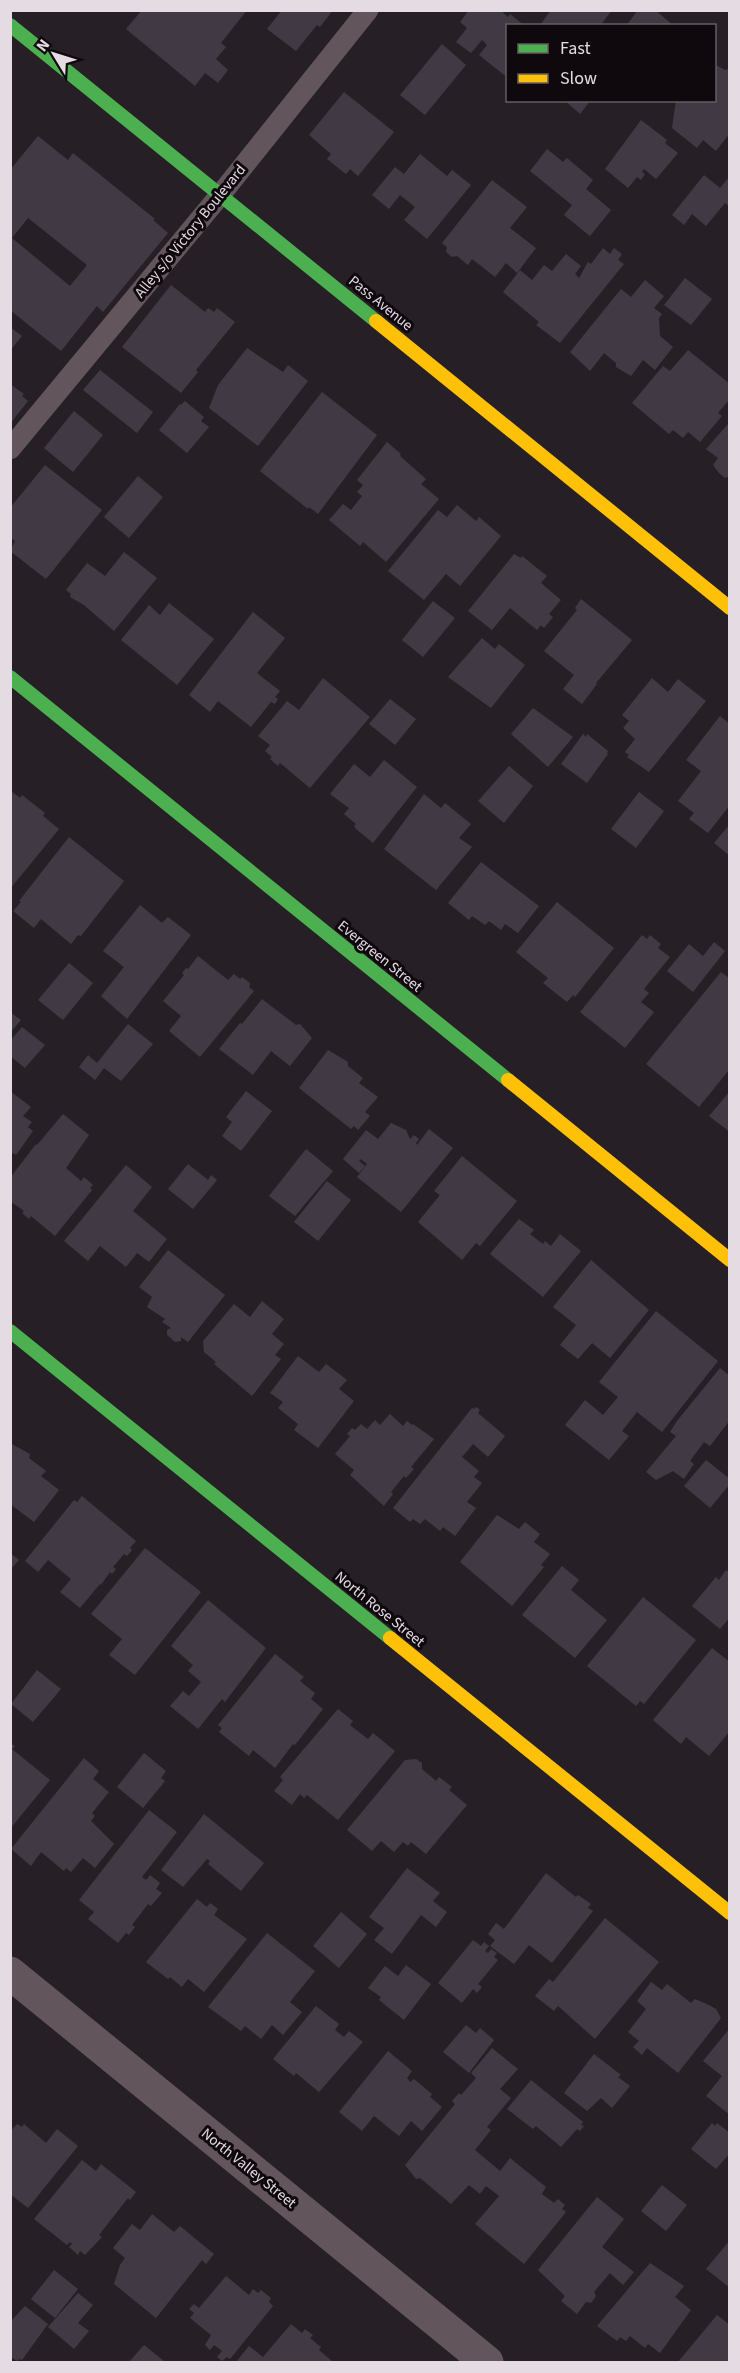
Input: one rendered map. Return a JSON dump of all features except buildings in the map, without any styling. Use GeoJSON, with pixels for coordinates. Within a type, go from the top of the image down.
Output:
{"type":"FeatureCollection","features":[{"type":"Feature","properties":{"kind":"street","name":"Pass Avenue"},"geometry":{"type":"LineString","coordinates":[[10,25],[729,608]]}},
{"type":"Feature","properties":{"kind":"street","name":"Evergreen Street"},"geometry":{"type":"LineString","coordinates":[[10,677],[729,1260]]}},
{"type":"Feature","properties":{"kind":"street","name":"North Rose Street"},"geometry":{"type":"LineString","coordinates":[[10,1331],[729,1913]]}},
{"type":"Feature","properties":{"kind":"street","name":"North Valley Street"},"geometry":{"type":"LineString","coordinates":[[10,1973],[487,2362]]}},
{"type":"Feature","properties":{"kind":"lane","name":"Alley s/o Victory Boulevard"},"geometry":{"type":"LineString","coordinates":[[10,449],[221,194],[368,10]]}},
{"type":"Feature","properties":{"kind":"traffic: fast"},"geometry":{"type":"LineString","coordinates":[[10,25],[376,321]]}},
{"type":"Feature","properties":{"kind":"traffic: fast"},"geometry":{"type":"LineString","coordinates":[[10,677],[508,1080]]}},
{"type":"Feature","properties":{"kind":"traffic: fast"},"geometry":{"type":"LineString","coordinates":[[10,1331],[390,1638]]}},
{"type":"Feature","properties":{"kind":"traffic: slow"},"geometry":{"type":"LineString","coordinates":[[376,321],[730,608]]}},
{"type":"Feature","properties":{"kind":"traffic: slow"},"geometry":{"type":"LineString","coordinates":[[508,1080],[730,1260]]}},
{"type":"Feature","properties":{"kind":"traffic: slow"},"geometry":{"type":"LineString","coordinates":[[390,1638],[730,1913]]}}]}
